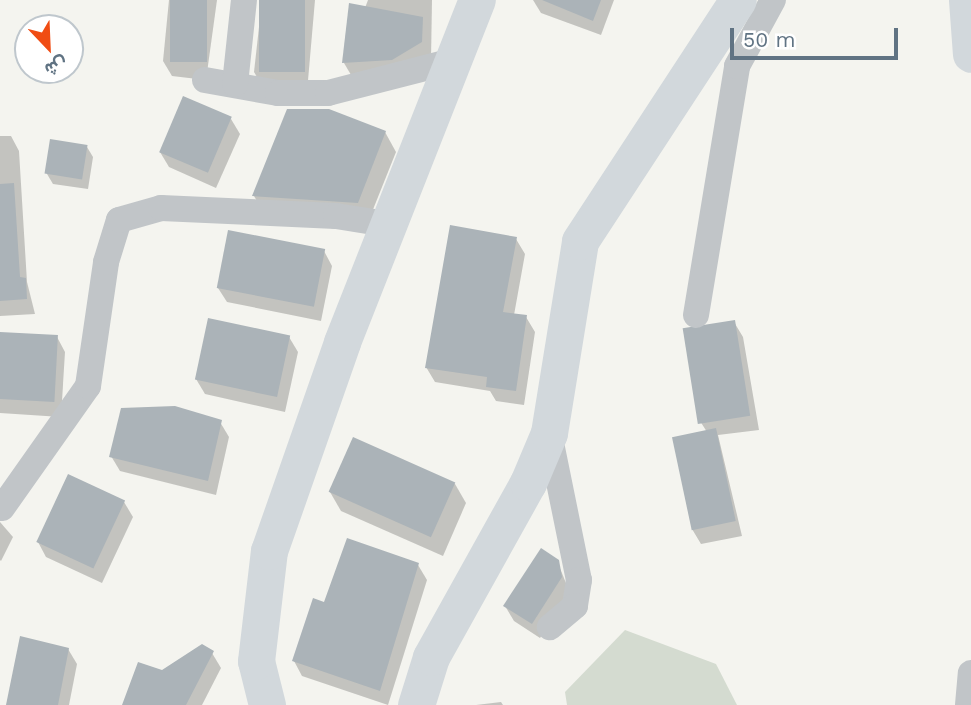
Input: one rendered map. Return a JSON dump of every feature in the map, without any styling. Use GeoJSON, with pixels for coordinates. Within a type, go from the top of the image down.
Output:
{"type":"FeatureCollection","features":[{"type":"Feature","properties":{"kind":"street"},"geometry":{"type":"LineString","coordinates":[[235,84],[244,0]]}},
{"type":"Feature","properties":{"kind":"street"},"geometry":{"type":"LineString","coordinates":[[261,704],[256,661],[269,551],[342,342],[393,225],[477,0]]}},
{"type":"Feature","properties":{"kind":"street"},"geometry":{"type":"LineString","coordinates":[[416,705],[431,657],[528,483],[549,432],[580,241],[738,0]]}},
{"type":"Feature","properties":{"kind":"street"},"geometry":{"type":"LineString","coordinates":[[696,315],[737,66],[773,0]]}},
{"type":"Feature","properties":{"kind":"street"},"geometry":{"type":"LineString","coordinates":[[967,0],[971,54]]}},
{"type":"Feature","properties":{"kind":"street"},"geometry":{"type":"LineString","coordinates":[[205,80],[278,93],[328,93],[453,61]]}},
{"type":"Feature","properties":{"kind":"street"},"geometry":{"type":"LineString","coordinates":[[2,508],[72,418],[88,386],[106,262],[119,220],[160,208],[336,216],[393,225]]}},
{"type":"Feature","properties":{"kind":"street"},"geometry":{"type":"LineString","coordinates":[[549,432],[579,580],[575,606],[550,627]]}},
{"type":"Feature","properties":{"kind":"street"},"geometry":{"type":"LineString","coordinates":[[968,705],[971,673]]}},
{"type":"Feature","properties":{"kind":"shaded area"},"geometry":{"type":"Polygon","coordinates":[[[625,630],[716,664],[737,705],[567,705],[565,692],[625,630]]]}},
{"type":"Feature","properties":{"kind":"building"},"geometry":{"type":"Polygon","coordinates":[[[170,0],[207,0],[207,62],[170,62],[170,0]]]}},
{"type":"Feature","properties":{"kind":"building"},"geometry":{"type":"Polygon","coordinates":[[[259,0],[305,0],[305,72],[259,72],[259,0]]]}},
{"type":"Feature","properties":{"kind":"building"},"geometry":{"type":"Polygon","coordinates":[[[542,0],[601,0],[593,21],[542,0]]]}},
{"type":"Feature","properties":{"kind":"building"},"geometry":{"type":"Polygon","coordinates":[[[349,3],[423,17],[422,42],[392,60],[342,63],[349,3]]]}},
{"type":"Feature","properties":{"kind":"building"},"geometry":{"type":"Polygon","coordinates":[[[183,96],[232,117],[208,173],[159,152],[183,96]]]}},
{"type":"Feature","properties":{"kind":"building"},"geometry":{"type":"Polygon","coordinates":[[[287,109],[329,109],[386,131],[358,203],[252,196],[287,109]]]}},
{"type":"Feature","properties":{"kind":"building"},"geometry":{"type":"Polygon","coordinates":[[[50,139],[88,145],[82,180],[45,174],[50,139]]]}},
{"type":"Feature","properties":{"kind":"building"},"geometry":{"type":"Polygon","coordinates":[[[14,183],[20,277],[26,278],[27,299],[0,301],[0,184],[14,183]]]}},
{"type":"Feature","properties":{"kind":"building"},"geometry":{"type":"Polygon","coordinates":[[[450,225],[517,237],[503,312],[527,315],[516,391],[486,387],[487,377],[425,368],[450,225]]]}},
{"type":"Feature","properties":{"kind":"building"},"geometry":{"type":"Polygon","coordinates":[[[228,230],[325,249],[314,307],[217,288],[228,230]]]}},
{"type":"Feature","properties":{"kind":"building"},"geometry":{"type":"Polygon","coordinates":[[[208,318],[290,335],[277,397],[195,380],[208,318]]]}},
{"type":"Feature","properties":{"kind":"building"},"geometry":{"type":"Polygon","coordinates":[[[735,320],[750,416],[698,424],[683,328],[735,320]]]}},
{"type":"Feature","properties":{"kind":"building"},"geometry":{"type":"Polygon","coordinates":[[[0,332],[58,335],[54,402],[0,399],[0,332]]]}},
{"type":"Feature","properties":{"kind":"building"},"geometry":{"type":"Polygon","coordinates":[[[175,406],[222,420],[208,481],[109,457],[121,408],[175,406]]]}},
{"type":"Feature","properties":{"kind":"building"},"geometry":{"type":"Polygon","coordinates":[[[716,428],[736,521],[692,530],[672,437],[716,428]]]}},
{"type":"Feature","properties":{"kind":"building"},"geometry":{"type":"Polygon","coordinates":[[[353,437],[455,483],[431,537],[329,492],[353,437]]]}},
{"type":"Feature","properties":{"kind":"building"},"geometry":{"type":"Polygon","coordinates":[[[68,474],[125,501],[93,569],[36,542],[68,474]]]}},
{"type":"Feature","properties":{"kind":"building"},"geometry":{"type":"Polygon","coordinates":[[[347,538],[419,563],[380,691],[292,661],[313,598],[324,602],[347,538]]]}},
{"type":"Feature","properties":{"kind":"building"},"geometry":{"type":"Polygon","coordinates":[[[541,548],[559,560],[562,577],[532,624],[503,606],[541,548]]]}},
{"type":"Feature","properties":{"kind":"building"},"geometry":{"type":"Polygon","coordinates":[[[20,636],[69,648],[58,705],[6,705],[20,636]]]}},
{"type":"Feature","properties":{"kind":"building"},"geometry":{"type":"Polygon","coordinates":[[[202,644],[214,651],[186,705],[122,705],[138,662],[162,670],[202,644]]]}}]}
